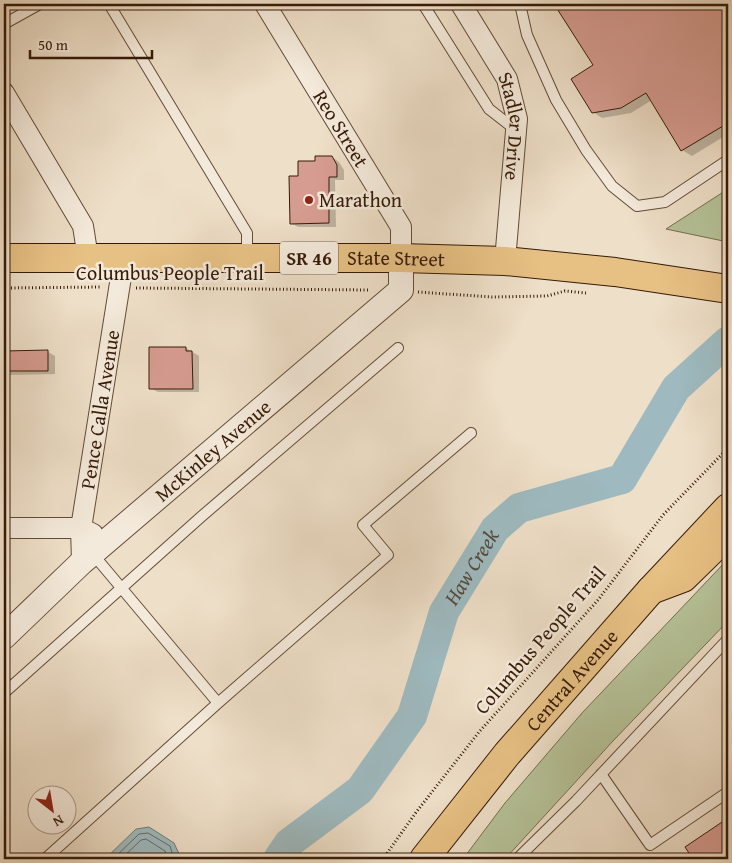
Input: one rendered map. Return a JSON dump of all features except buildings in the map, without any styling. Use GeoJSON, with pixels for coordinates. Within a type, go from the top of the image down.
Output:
{"type":"FeatureCollection","features":[{"type":"Feature","properties":{"kind":"main road","name":"State Street"},"geometry":{"type":"LineString","coordinates":[[4,258],[401,258],[505,261],[614,272],[728,289]]}},
{"type":"Feature","properties":{"kind":"main road","name":"Central Avenue"},"geometry":{"type":"LineString","coordinates":[[424,859],[507,754],[651,590],[728,508]]}},
{"type":"Feature","properties":{"kind":"main road"},"geometry":{"type":"LineString","coordinates":[[651,590],[684,578],[728,534]]}},
{"type":"Feature","properties":{"kind":"street","name":"Reo Street"},"geometry":{"type":"LineString","coordinates":[[265,4],[401,227],[401,258]]}},
{"type":"Feature","properties":{"kind":"street","name":"Stadler Drive"},"geometry":{"type":"LineString","coordinates":[[461,4],[507,79],[517,119],[505,261]]}},
{"type":"Feature","properties":{"kind":"street"},"geometry":{"type":"LineString","coordinates":[[4,93],[83,226],[88,258]]}},
{"type":"Feature","properties":{"kind":"street","name":"Pence Calla Avenue"},"geometry":{"type":"LineString","coordinates":[[94,552],[81,528],[124,258]]}},
{"type":"Feature","properties":{"kind":"street"},"geometry":{"type":"LineString","coordinates":[[401,258],[401,290]]}},
{"type":"Feature","properties":{"kind":"street","name":"McKinley Avenue"},"geometry":{"type":"LineString","coordinates":[[4,637],[94,552],[401,290]]}},
{"type":"Feature","properties":{"kind":"street"},"geometry":{"type":"LineString","coordinates":[[4,528],[81,528],[94,552]]}},
{"type":"Feature","properties":{"kind":"lane"},"geometry":{"type":"LineString","coordinates":[[4,24],[40,4]]}},
{"type":"Feature","properties":{"kind":"lane"},"geometry":{"type":"LineString","coordinates":[[109,4],[248,233],[247,258]]}},
{"type":"Feature","properties":{"kind":"lane"},"geometry":{"type":"LineString","coordinates":[[423,4],[489,109],[516,130]]}},
{"type":"Feature","properties":{"kind":"lane"},"geometry":{"type":"LineString","coordinates":[[520,4],[527,35],[556,100],[586,150],[612,186],[637,206],[665,202],[728,160]]}},
{"type":"Feature","properties":{"kind":"lane"},"geometry":{"type":"LineString","coordinates":[[4,693],[296,434],[398,348]]}},
{"type":"Feature","properties":{"kind":"lane"},"geometry":{"type":"LineString","coordinates":[[45,859],[218,703],[388,555],[363,525],[471,433]]}},
{"type":"Feature","properties":{"kind":"lane"},"geometry":{"type":"LineString","coordinates":[[94,552],[218,703]]}},
{"type":"Feature","properties":{"kind":"lane"},"geometry":{"type":"LineString","coordinates":[[517,859],[601,774],[728,639]]}},
{"type":"Feature","properties":{"kind":"lane"},"geometry":{"type":"LineString","coordinates":[[601,774],[650,845],[728,792]]}},
{"type":"Feature","properties":{"kind":"path","name":"Columbus People Trail"},"geometry":{"type":"LineString","coordinates":[[4,288],[401,290],[492,297],[547,296],[565,292],[594,293]]}},
{"type":"Feature","properties":{"kind":"path","name":"Columbus People Trail"},"geometry":{"type":"LineString","coordinates":[[383,859],[417,811],[479,732],[598,600],[663,515],[728,448]]}},
{"type":"Feature","properties":{"kind":"green space"},"geometry":{"type":"Polygon","coordinates":[[[728,189],[728,242],[666,229],[728,189]]]}},
{"type":"Feature","properties":{"kind":"green space"},"geometry":{"type":"Polygon","coordinates":[[[728,559],[728,621],[613,741],[505,859],[463,859],[505,803],[582,713],[728,559]]]}},
{"type":"Feature","properties":{"kind":"water"},"geometry":{"type":"Polygon","coordinates":[[[149,827],[174,843],[180,856],[178,859],[105,859],[136,829],[149,827]]]}},
{"type":"Feature","properties":{"kind":"waterway","name":"Haw Creek"},"geometry":{"type":"LineString","coordinates":[[278,859],[289,843],[360,790],[412,716],[444,612],[495,529],[519,508],[622,479],[676,388],[728,341]]}},
{"type":"Feature","properties":{"kind":"place","name":"Marathon"},"geometry":{"type":"Point","coordinates":[309,200]}}]}
